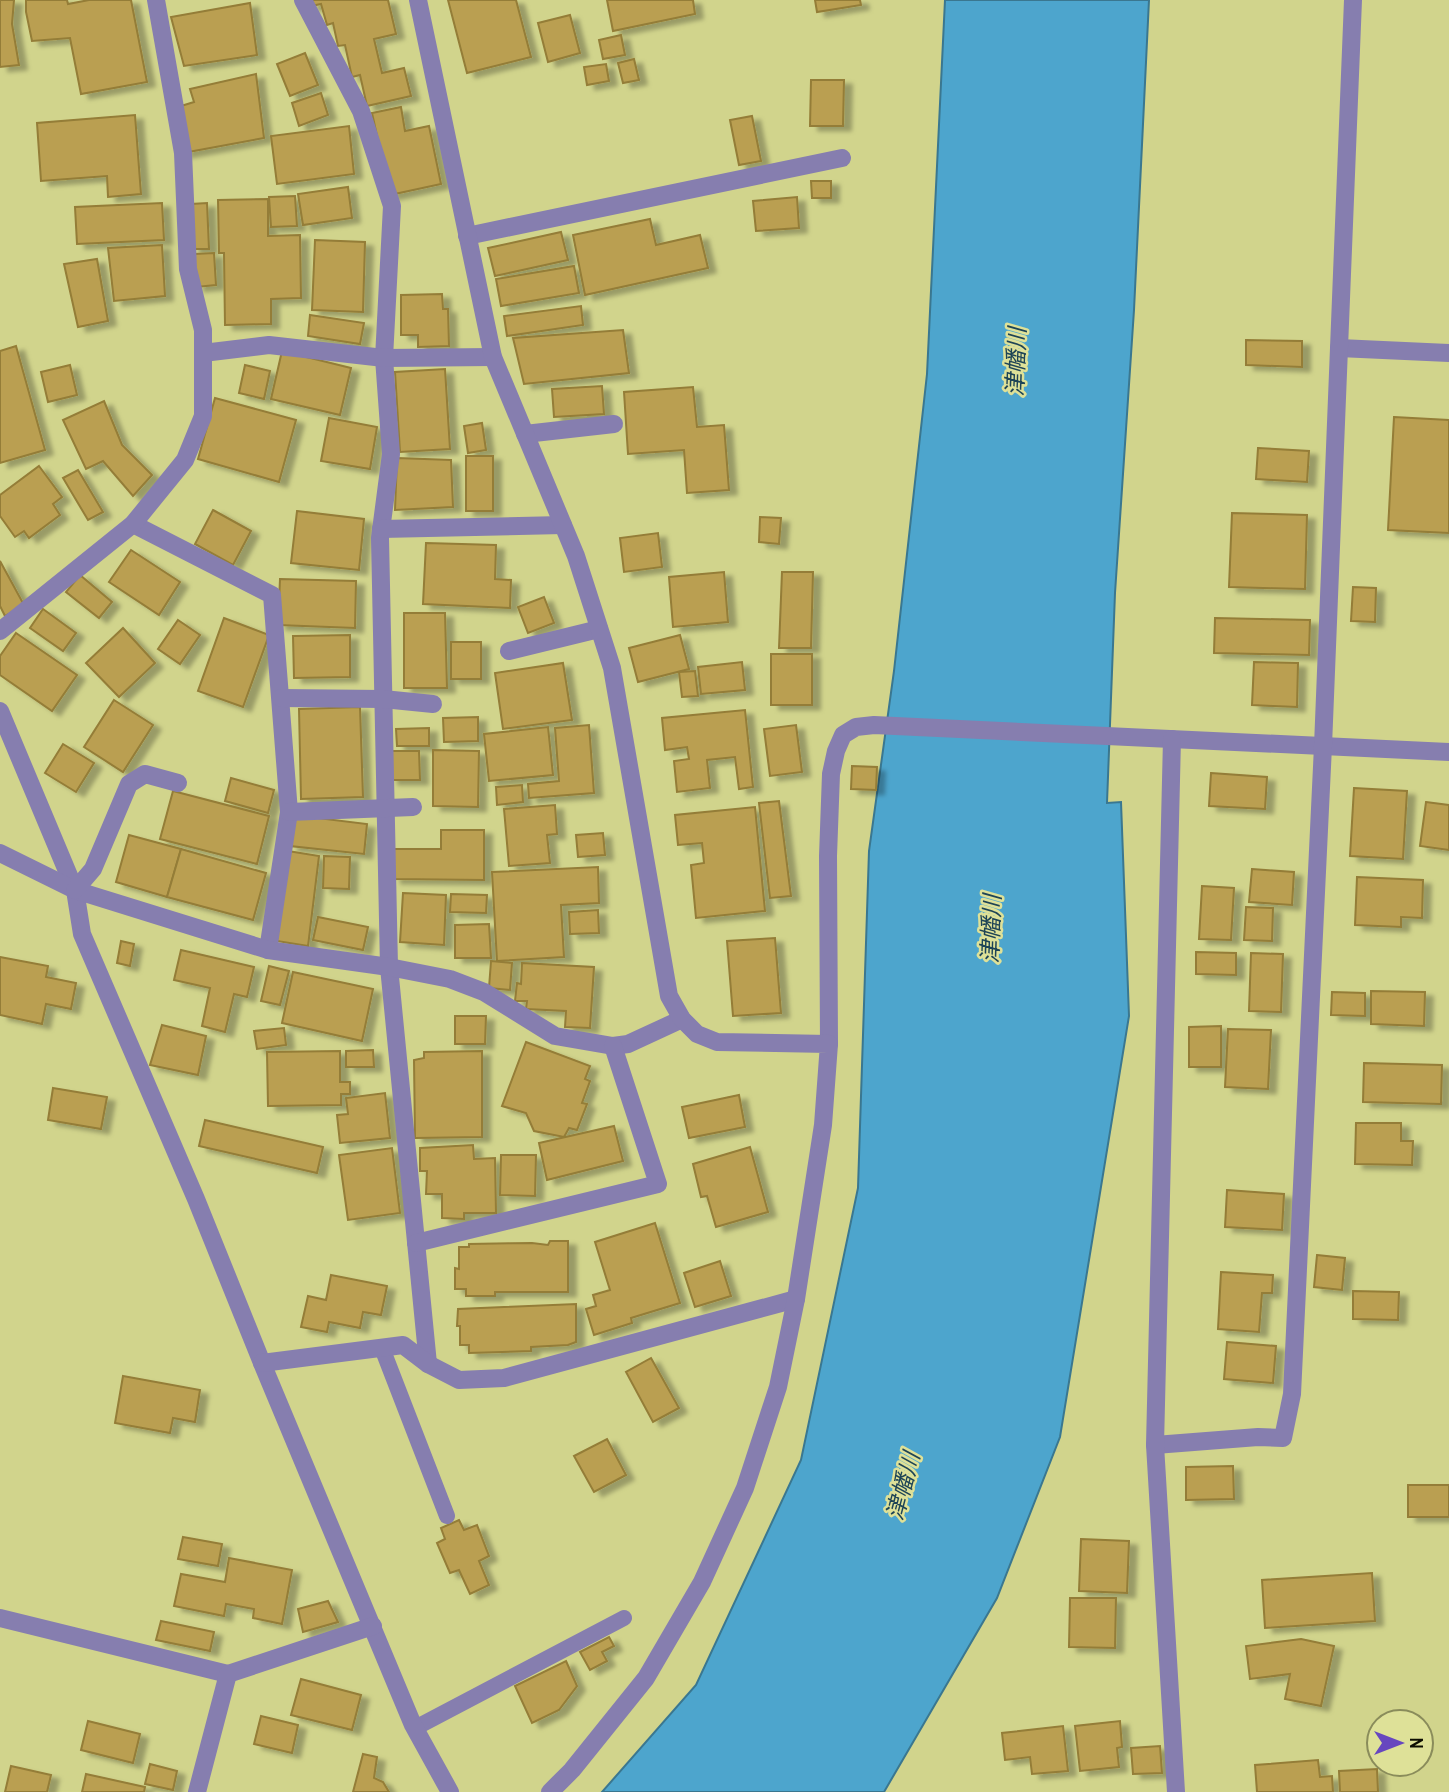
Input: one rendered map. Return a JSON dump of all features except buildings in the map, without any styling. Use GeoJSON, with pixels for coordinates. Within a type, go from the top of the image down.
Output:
{"type":"FeatureCollection","features":[{"type":"Feature","properties":{"kind":"street"},"geometry":{"type":"LineString","coordinates":[[0,631],[133,524],[186,460],[203,416],[203,330],[188,269],[183,153],[156,0]]}},
{"type":"Feature","properties":{"kind":"street"},"geometry":{"type":"LineString","coordinates":[[303,0],[361,111],[391,206],[384,358],[391,454],[380,538],[389,967],[428,1364]]}},
{"type":"Feature","properties":{"kind":"street"},"geometry":{"type":"LineString","coordinates":[[418,0],[494,357],[576,556],[612,668],[669,996],[682,1019],[697,1034],[718,1042],[829,1044]]}},
{"type":"Feature","properties":{"kind":"street"},"geometry":{"type":"LineString","coordinates":[[1155,1445],[1258,1437],[1283,1438],[1292,1394],[1353,0]]}},
{"type":"Feature","properties":{"kind":"street"},"geometry":{"type":"LineString","coordinates":[[467,236],[842,158]]}},
{"type":"Feature","properties":{"kind":"street"},"geometry":{"type":"LineString","coordinates":[[203,353],[269,345],[384,358],[494,357]]}},
{"type":"Feature","properties":{"kind":"street"},"geometry":{"type":"LineString","coordinates":[[1339,348],[1449,353]]}},
{"type":"Feature","properties":{"kind":"street"},"geometry":{"type":"LineString","coordinates":[[525,435],[614,424]]}},
{"type":"Feature","properties":{"kind":"street"},"geometry":{"type":"LineString","coordinates":[[133,524],[272,595],[289,812],[268,950]]}},
{"type":"Feature","properties":{"kind":"street"},"geometry":{"type":"LineString","coordinates":[[381,529],[563,525]]}},
{"type":"Feature","properties":{"kind":"street"},"geometry":{"type":"LineString","coordinates":[[509,651],[599,629]]}},
{"type":"Feature","properties":{"kind":"street"},"geometry":{"type":"LineString","coordinates":[[281,698],[383,699],[433,704]]}},
{"type":"Feature","properties":{"kind":"street"},"geometry":{"type":"LineString","coordinates":[[0,711],[75,890],[82,934],[196,1199],[415,1728],[450,1792]]}},
{"type":"Feature","properties":{"kind":"street"},"geometry":{"type":"LineString","coordinates":[[550,1792],[572,1770],[646,1678],[702,1582],[745,1488],[778,1387],[796,1299],[823,1125],[829,1044],[828,856],[831,774],[843,735],[856,727],[874,725],[1449,752]]}},
{"type":"Feature","properties":{"kind":"street"},"geometry":{"type":"LineString","coordinates":[[1172,739],[1155,1445],[1172,1791]]}},
{"type":"Feature","properties":{"kind":"street"},"geometry":{"type":"LineString","coordinates":[[75,890],[93,869],[129,784],[145,774],[178,783]]}},
{"type":"Feature","properties":{"kind":"street"},"geometry":{"type":"LineString","coordinates":[[289,812],[413,807]]}},
{"type":"Feature","properties":{"kind":"street"},"geometry":{"type":"LineString","coordinates":[[0,853],[75,890],[268,950],[389,967],[450,979],[484,992],[555,1036],[613,1046],[628,1044],[682,1019]]}},
{"type":"Feature","properties":{"kind":"street"},"geometry":{"type":"LineString","coordinates":[[416,1243],[659,1184],[613,1046]]}},
{"type":"Feature","properties":{"kind":"street"},"geometry":{"type":"LineString","coordinates":[[262,1363],[402,1345],[428,1364],[459,1380],[505,1378],[796,1299]]}},
{"type":"Feature","properties":{"kind":"street"},"geometry":{"type":"LineString","coordinates":[[0,1618],[228,1675],[373,1626]]}},
{"type":"Feature","properties":{"kind":"street"},"geometry":{"type":"LineString","coordinates":[[197,1792],[228,1675]]}},
{"type":"Feature","properties":{"kind":"lane"},"geometry":{"type":"LineString","coordinates":[[382,1348],[447,1516]]}},
{"type":"Feature","properties":{"kind":"lane"},"geometry":{"type":"LineString","coordinates":[[415,1728],[624,1618]]}},
{"type":"Feature","properties":{"kind":"water","name":"津幡川"},"geometry":{"type":"Polygon","coordinates":[[[945,0],[1149,0],[1134,310],[1115,593],[1107,803],[1121,802],[1129,1016],[1060,1437],[997,1598],[884,1792],[602,1792],[696,1685],[801,1460],[858,1188],[869,851],[894,671],[927,374],[945,0]]]}}]}
